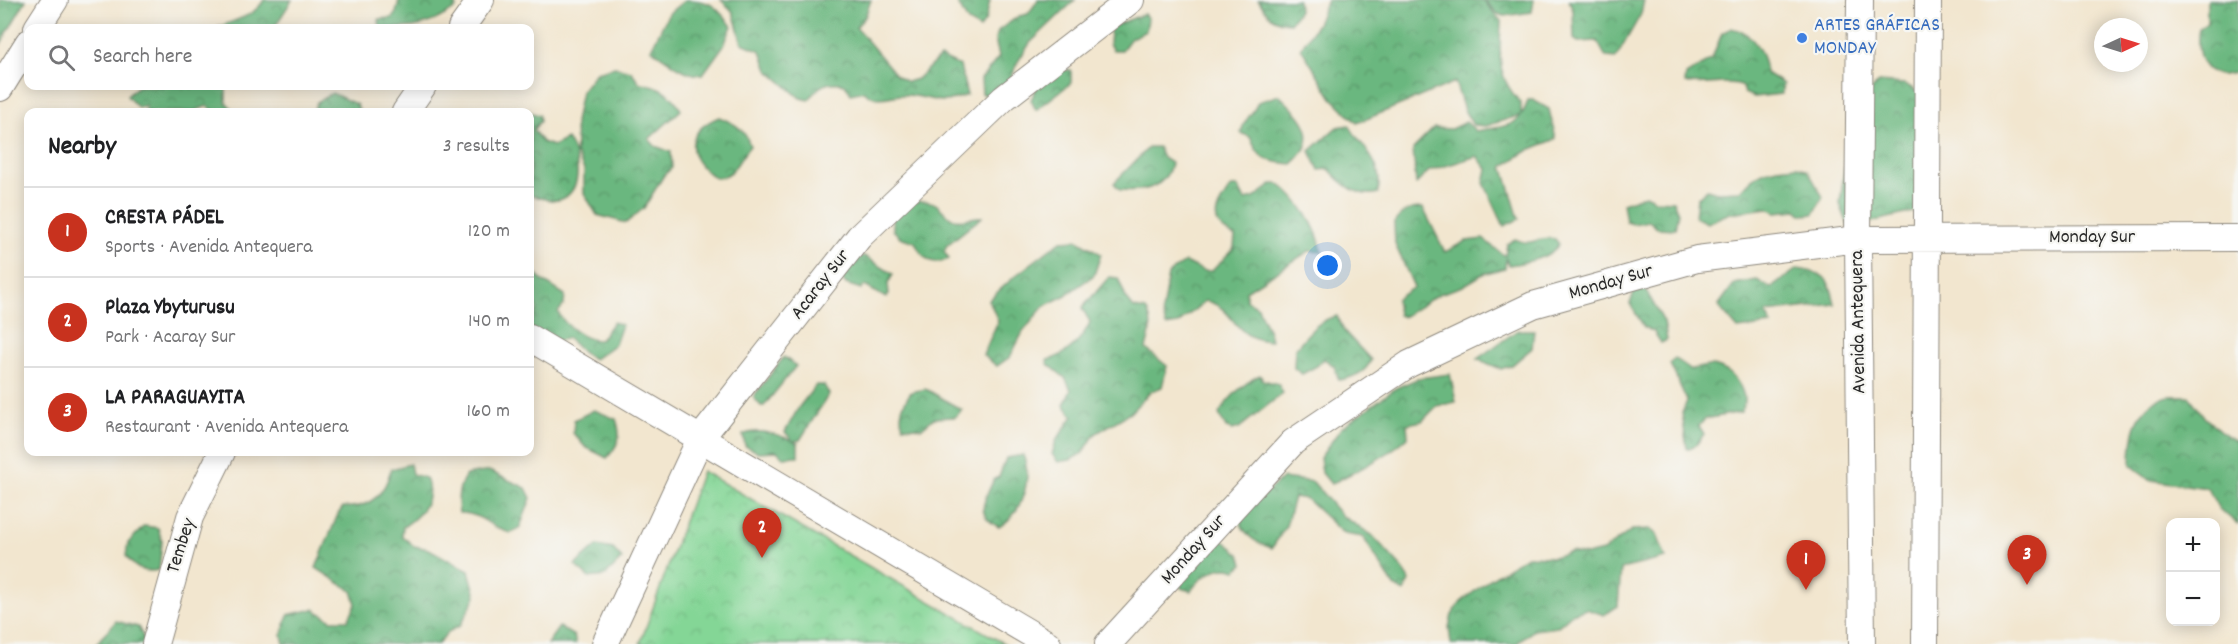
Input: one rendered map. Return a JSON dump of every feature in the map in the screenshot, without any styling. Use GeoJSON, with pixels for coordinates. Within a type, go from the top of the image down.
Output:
{"type":"FeatureCollection","features":[{"type":"Feature","properties":{"kind":"street"},"geometry":{"type":"LineString","coordinates":[[40,24],[55,0]]}},
{"type":"Feature","properties":{"kind":"street"},"geometry":{"type":"LineString","coordinates":[[464,24],[481,0]]}},
{"type":"Feature","properties":{"kind":"street","name":"Acaray Sur"},"geometry":{"type":"LineString","coordinates":[[604,644],[700,439],[859,237],[1004,98],[1131,0]]}},
{"type":"Feature","properties":{"kind":"street","name":"Avenida Antequera"},"geometry":{"type":"LineString","coordinates":[[1860,0],[1858,239],[1862,644]]}},
{"type":"Feature","properties":{"kind":"street"},"geometry":{"type":"LineString","coordinates":[[1925,644],[1928,0]]}},
{"type":"Feature","properties":{"kind":"street"},"geometry":{"type":"LineString","coordinates":[[0,88],[24,49]]}},
{"type":"Feature","properties":{"kind":"street"},"geometry":{"type":"LineString","coordinates":[[408,108],[420,90]]}},
{"type":"Feature","properties":{"kind":"street","name":"Monday Sur"},"geometry":{"type":"LineString","coordinates":[[1108,644],[1293,442],[1409,364],[1533,305],[1697,259],[1858,239],[1927,237],[2238,238]]}},
{"type":"Feature","properties":{"kind":"street"},"geometry":{"type":"LineString","coordinates":[[534,340],[1048,644]]}},
{"type":"Feature","properties":{"kind":"street","name":"Tembey"},"geometry":{"type":"LineString","coordinates":[[155,644],[190,517],[220,456]]}},
{"type":"Feature","properties":{"kind":"green space"},"geometry":{"type":"Polygon","coordinates":[[[0,0],[26,0],[0,45],[0,0]]]}},
{"type":"Feature","properties":{"kind":"green space"},"geometry":{"type":"Polygon","coordinates":[[[264,0],[292,0],[277,24],[226,24],[255,11],[264,0]]]}},
{"type":"Feature","properties":{"kind":"green space"},"geometry":{"type":"Polygon","coordinates":[[[399,0],[456,0],[456,8],[426,24],[380,24],[379,19],[392,18],[396,13],[399,0]]]}},
{"type":"Feature","properties":{"kind":"green space"},"geometry":{"type":"Polygon","coordinates":[[[685,0],[707,3],[732,26],[724,45],[703,74],[683,70],[651,49],[669,13],[685,0]]]}},
{"type":"Feature","properties":{"kind":"green space"},"geometry":{"type":"Polygon","coordinates":[[[721,0],[871,0],[865,17],[856,27],[897,76],[907,82],[917,79],[940,57],[960,66],[967,95],[942,101],[908,95],[880,98],[864,91],[851,94],[845,84],[829,83],[820,87],[809,100],[800,98],[768,70],[761,51],[742,43],[733,12],[721,0]]]}},
{"type":"Feature","properties":{"kind":"green space"},"geometry":{"type":"Polygon","coordinates":[[[956,0],[990,0],[986,19],[980,29],[968,22],[956,0]]]}},
{"type":"Feature","properties":{"kind":"green space"},"geometry":{"type":"Polygon","coordinates":[[[1038,0],[1075,0],[1030,43],[1017,63],[1011,79],[993,96],[982,94],[981,79],[999,57],[995,39],[999,30],[1019,16],[1028,14],[1038,0]]]}},
{"type":"Feature","properties":{"kind":"green space"},"geometry":{"type":"Polygon","coordinates":[[[1258,0],[1298,0],[1299,10],[1290,23],[1279,21],[1271,17],[1258,0]]]}},
{"type":"Feature","properties":{"kind":"green space"},"geometry":{"type":"Polygon","coordinates":[[[1327,0],[1483,0],[1501,21],[1501,65],[1507,84],[1521,103],[1521,115],[1486,126],[1473,125],[1464,110],[1455,82],[1357,123],[1332,98],[1301,48],[1317,24],[1327,0]]]}},
{"type":"Feature","properties":{"kind":"green space"},"geometry":{"type":"Polygon","coordinates":[[[1484,0],[1534,0],[1532,12],[1504,16],[1498,14],[1484,0]]]}},
{"type":"Feature","properties":{"kind":"green space"},"geometry":{"type":"Polygon","coordinates":[[[1569,0],[1644,0],[1641,14],[1616,58],[1606,57],[1597,41],[1578,42],[1574,39],[1573,10],[1569,0]]]}},
{"type":"Feature","properties":{"kind":"green space"},"geometry":{"type":"Polygon","coordinates":[[[2207,0],[2238,0],[2238,72],[2219,75],[2207,68],[2200,56],[2198,35],[2199,28],[2207,22],[2207,0]]]}},
{"type":"Feature","properties":{"kind":"green space"},"geometry":{"type":"Polygon","coordinates":[[[1144,14],[1148,19],[1146,31],[1131,38],[1122,50],[1113,50],[1109,44],[1110,31],[1116,25],[1144,14]]]}},
{"type":"Feature","properties":{"kind":"green space"},"geometry":{"type":"Polygon","coordinates":[[[1731,28],[1739,30],[1756,44],[1763,58],[1766,73],[1783,84],[1781,94],[1754,97],[1744,93],[1741,85],[1734,83],[1699,85],[1685,83],[1686,75],[1712,59],[1722,33],[1731,28]]]}},
{"type":"Feature","properties":{"kind":"green space"},"geometry":{"type":"Polygon","coordinates":[[[615,67],[631,71],[640,83],[664,91],[674,99],[681,110],[649,139],[655,146],[671,152],[672,168],[664,175],[644,208],[626,223],[597,215],[584,193],[584,170],[576,153],[575,122],[581,91],[596,72],[615,67]]]}},
{"type":"Feature","properties":{"kind":"green space"},"geometry":{"type":"Polygon","coordinates":[[[1055,70],[1071,70],[1071,83],[1036,110],[1031,100],[1040,79],[1055,70]]]}},
{"type":"Feature","properties":{"kind":"green space"},"geometry":{"type":"Polygon","coordinates":[[[1879,82],[1904,84],[1923,94],[1927,209],[1849,227],[1840,204],[1851,113],[1879,82]]]}},
{"type":"Feature","properties":{"kind":"green space"},"geometry":{"type":"Polygon","coordinates":[[[134,90],[226,90],[226,102],[231,108],[207,106],[202,108],[146,108],[146,105],[138,108],[127,96],[134,90]]]}},
{"type":"Feature","properties":{"kind":"green space"},"geometry":{"type":"Polygon","coordinates":[[[332,93],[356,104],[358,108],[315,108],[317,102],[332,93]]]}},
{"type":"Feature","properties":{"kind":"green space"},"geometry":{"type":"Polygon","coordinates":[[[1279,95],[1302,120],[1308,136],[1301,154],[1292,164],[1265,159],[1257,151],[1250,137],[1241,133],[1258,102],[1279,95]]]}},
{"type":"Feature","properties":{"kind":"green space"},"geometry":{"type":"Polygon","coordinates":[[[1528,100],[1533,100],[1549,109],[1556,139],[1529,150],[1503,166],[1519,219],[1504,226],[1484,183],[1487,169],[1477,156],[1429,171],[1416,184],[1413,149],[1434,128],[1451,129],[1466,122],[1476,131],[1502,127],[1520,117],[1528,100]]]}},
{"type":"Feature","properties":{"kind":"green space"},"geometry":{"type":"Polygon","coordinates":[[[534,113],[539,115],[540,121],[534,129],[534,113]]]}},
{"type":"Feature","properties":{"kind":"green space"},"geometry":{"type":"Polygon","coordinates":[[[719,117],[739,128],[750,146],[727,175],[715,178],[698,162],[693,145],[694,137],[699,130],[719,117]]]}},
{"type":"Feature","properties":{"kind":"green space"},"geometry":{"type":"Polygon","coordinates":[[[1349,125],[1375,164],[1378,172],[1378,193],[1357,192],[1339,180],[1329,169],[1319,170],[1310,151],[1337,127],[1349,125]]]}},
{"type":"Feature","properties":{"kind":"green space"},"geometry":{"type":"Polygon","coordinates":[[[534,131],[542,142],[553,146],[567,139],[576,162],[574,187],[562,199],[550,200],[534,196],[534,131]]]}},
{"type":"Feature","properties":{"kind":"green space"},"geometry":{"type":"Polygon","coordinates":[[[1149,147],[1158,147],[1163,158],[1171,163],[1164,178],[1159,183],[1145,189],[1120,190],[1114,183],[1149,147]]]}},
{"type":"Feature","properties":{"kind":"green space"},"geometry":{"type":"Polygon","coordinates":[[[1797,166],[1808,171],[1823,197],[1814,214],[1803,215],[1797,210],[1776,212],[1768,208],[1730,213],[1707,223],[1695,217],[1697,198],[1707,189],[1717,192],[1740,191],[1753,178],[1765,171],[1797,166]]]}},
{"type":"Feature","properties":{"kind":"green space"},"geometry":{"type":"Polygon","coordinates":[[[1273,184],[1279,184],[1300,206],[1312,223],[1322,252],[1309,251],[1246,291],[1246,300],[1258,307],[1271,341],[1248,335],[1223,310],[1205,301],[1178,324],[1166,326],[1162,312],[1168,274],[1185,262],[1204,271],[1212,271],[1234,248],[1235,236],[1220,226],[1217,220],[1218,208],[1231,187],[1238,187],[1245,200],[1254,198],[1273,184]]]}},
{"type":"Feature","properties":{"kind":"green space"},"geometry":{"type":"Polygon","coordinates":[[[1645,195],[1655,200],[1673,201],[1678,212],[1675,229],[1657,228],[1649,221],[1633,224],[1626,222],[1623,203],[1645,195]]]}},
{"type":"Feature","properties":{"kind":"green space"},"geometry":{"type":"Polygon","coordinates":[[[918,201],[931,202],[955,219],[982,217],[947,245],[944,251],[949,259],[932,261],[924,257],[915,242],[900,237],[893,230],[893,218],[904,204],[918,201]]]}},
{"type":"Feature","properties":{"kind":"green space"},"geometry":{"type":"Polygon","coordinates":[[[1423,208],[1445,252],[1466,241],[1483,239],[1505,256],[1507,244],[1515,239],[1531,242],[1549,238],[1555,239],[1559,244],[1543,257],[1529,261],[1509,265],[1506,259],[1505,268],[1483,274],[1463,286],[1439,294],[1403,317],[1398,315],[1396,299],[1414,287],[1395,244],[1394,223],[1406,211],[1423,208]]]}},
{"type":"Feature","properties":{"kind":"green space"},"geometry":{"type":"Polygon","coordinates":[[[1078,240],[1101,254],[1094,275],[1066,295],[1044,306],[1023,332],[1010,357],[997,366],[983,355],[998,321],[989,300],[1015,276],[1061,241],[1078,240]]]}},
{"type":"Feature","properties":{"kind":"green space"},"geometry":{"type":"Polygon","coordinates":[[[864,256],[893,274],[888,284],[889,294],[886,298],[865,286],[861,289],[846,284],[839,275],[856,258],[864,256]]]}},
{"type":"Feature","properties":{"kind":"green space"},"geometry":{"type":"Polygon","coordinates":[[[1797,269],[1820,274],[1828,282],[1835,304],[1766,312],[1771,325],[1738,329],[1718,306],[1734,284],[1757,280],[1771,288],[1797,269]]]}},
{"type":"Feature","properties":{"kind":"green space"},"geometry":{"type":"Polygon","coordinates":[[[534,270],[540,279],[565,295],[564,305],[558,312],[576,331],[588,338],[600,340],[613,322],[622,325],[615,344],[594,359],[583,353],[568,338],[553,342],[534,332],[534,316],[537,309],[534,300],[534,270]]]}},
{"type":"Feature","properties":{"kind":"green space"},"geometry":{"type":"Polygon","coordinates":[[[1109,277],[1118,278],[1126,298],[1134,308],[1146,310],[1149,314],[1150,329],[1146,349],[1167,366],[1162,387],[1150,392],[1130,413],[1095,434],[1083,453],[1070,460],[1058,462],[1052,454],[1056,441],[1073,416],[1064,405],[1071,390],[1065,378],[1048,364],[1047,360],[1067,351],[1083,335],[1090,322],[1082,308],[1109,277]]]}},
{"type":"Feature","properties":{"kind":"green space"},"geometry":{"type":"Polygon","coordinates":[[[1635,289],[1646,291],[1664,322],[1667,340],[1661,343],[1654,332],[1644,327],[1630,304],[1635,289]]]}},
{"type":"Feature","properties":{"kind":"green space"},"geometry":{"type":"Polygon","coordinates":[[[1337,316],[1344,331],[1371,360],[1369,365],[1358,374],[1339,380],[1334,366],[1324,359],[1317,366],[1302,374],[1294,368],[1295,349],[1318,325],[1337,316]]]}},
{"type":"Feature","properties":{"kind":"green space"},"geometry":{"type":"Polygon","coordinates":[[[1518,330],[1534,330],[1532,348],[1512,365],[1501,369],[1477,359],[1518,330]]]}},
{"type":"Feature","properties":{"kind":"green space"},"geometry":{"type":"Polygon","coordinates":[[[784,357],[796,366],[764,406],[761,406],[753,397],[784,357]]]}},
{"type":"Feature","properties":{"kind":"green space"},"geometry":{"type":"Polygon","coordinates":[[[1675,358],[1690,370],[1712,366],[1726,371],[1740,387],[1744,399],[1741,412],[1705,419],[1699,426],[1704,434],[1696,445],[1687,449],[1682,413],[1687,401],[1670,364],[1675,358]]]}},
{"type":"Feature","properties":{"kind":"green space"},"geometry":{"type":"Polygon","coordinates":[[[1450,374],[1456,402],[1437,406],[1422,421],[1407,424],[1408,437],[1371,463],[1331,484],[1322,473],[1320,458],[1341,428],[1396,388],[1419,378],[1450,374]]]}},
{"type":"Feature","properties":{"kind":"green space"},"geometry":{"type":"Polygon","coordinates":[[[1260,375],[1263,380],[1278,384],[1283,393],[1239,428],[1232,430],[1226,428],[1219,414],[1237,392],[1260,375]]]}},
{"type":"Feature","properties":{"kind":"green space"},"geometry":{"type":"Polygon","coordinates":[[[816,385],[824,385],[829,394],[800,440],[794,441],[798,443],[798,456],[783,457],[777,451],[758,452],[745,446],[743,435],[755,432],[774,434],[792,440],[785,432],[799,407],[816,385]]]}},
{"type":"Feature","properties":{"kind":"green space"},"geometry":{"type":"Polygon","coordinates":[[[926,389],[962,410],[955,417],[934,418],[922,428],[903,426],[901,413],[908,396],[911,392],[926,389]]]}},
{"type":"Feature","properties":{"kind":"green space"},"geometry":{"type":"Polygon","coordinates":[[[2189,396],[2205,418],[2238,444],[2238,524],[2219,509],[2207,488],[2151,480],[2131,465],[2136,425],[2147,407],[2165,397],[2189,396]]]}},
{"type":"Feature","properties":{"kind":"green space"},"geometry":{"type":"Polygon","coordinates":[[[594,410],[616,419],[618,425],[618,440],[607,458],[585,447],[573,433],[574,420],[594,410]]]}},
{"type":"Feature","properties":{"kind":"green space"},"geometry":{"type":"Polygon","coordinates":[[[1023,455],[1027,475],[1023,495],[1014,514],[999,527],[986,517],[983,506],[985,500],[994,479],[999,477],[1006,458],[1023,455]]]}},
{"type":"Feature","properties":{"kind":"green space"},"geometry":{"type":"Polygon","coordinates":[[[410,464],[412,474],[426,478],[429,493],[424,507],[403,527],[402,536],[414,546],[429,549],[469,571],[476,596],[460,626],[448,632],[438,644],[284,644],[282,635],[288,615],[314,609],[331,620],[348,620],[356,604],[352,591],[316,568],[343,507],[361,505],[375,498],[385,486],[391,469],[410,464]]]}},
{"type":"Feature","properties":{"kind":"green space"},"geometry":{"type":"Polygon","coordinates":[[[489,471],[526,488],[531,498],[520,527],[511,533],[474,515],[459,513],[459,493],[466,475],[489,471]]]}},
{"type":"Feature","properties":{"kind":"green space"},"geometry":{"type":"Polygon","coordinates":[[[702,471],[1005,644],[640,644],[702,471]]]}},
{"type":"Feature","properties":{"kind":"green space"},"geometry":{"type":"Polygon","coordinates":[[[1283,478],[1313,482],[1342,516],[1372,535],[1403,569],[1409,581],[1404,592],[1394,586],[1363,537],[1344,534],[1306,499],[1294,497],[1286,526],[1272,548],[1251,538],[1239,519],[1283,478]]]}},
{"type":"Feature","properties":{"kind":"green space"},"geometry":{"type":"Polygon","coordinates":[[[144,526],[158,528],[162,541],[159,570],[140,569],[126,556],[128,543],[144,526]]]}},
{"type":"Feature","properties":{"kind":"green space"},"geometry":{"type":"Polygon","coordinates":[[[1650,529],[1657,535],[1666,558],[1621,569],[1618,606],[1604,615],[1586,609],[1572,614],[1557,627],[1534,630],[1516,644],[1451,644],[1449,627],[1452,615],[1461,602],[1490,579],[1527,556],[1553,557],[1571,552],[1586,555],[1603,551],[1632,530],[1650,529]]]}},
{"type":"Feature","properties":{"kind":"green space"},"geometry":{"type":"Polygon","coordinates":[[[1220,538],[1240,554],[1243,564],[1236,570],[1223,568],[1210,573],[1191,591],[1181,588],[1177,577],[1220,538]]]}},
{"type":"Feature","properties":{"kind":"green space"},"geometry":{"type":"Polygon","coordinates":[[[597,546],[613,549],[622,559],[605,576],[589,578],[575,565],[597,546]]]}},
{"type":"Feature","properties":{"kind":"green space"},"geometry":{"type":"Polygon","coordinates":[[[116,621],[138,627],[147,644],[96,644],[116,621]]]}},
{"type":"Feature","properties":{"kind":"green space"},"geometry":{"type":"Polygon","coordinates":[[[559,627],[574,636],[576,644],[547,644],[559,627]]]}},
{"type":"Feature","properties":{"kind":"place","name":"ARTES GRÁFICAS MONDAY"},"geometry":{"type":"Point","coordinates":[1802,38]}},
{"type":"Feature","properties":{"kind":"place","name":"Plaza Ybyturusu"},"geometry":{"type":"Point","coordinates":[762,558]}},
{"type":"Feature","properties":{"kind":"place","name":"LA PARAGUAYITA"},"geometry":{"type":"Point","coordinates":[2027,585]}},
{"type":"Feature","properties":{"kind":"place","name":"CRESTA PÁDEL"},"geometry":{"type":"Point","coordinates":[1806,590]}}]}
